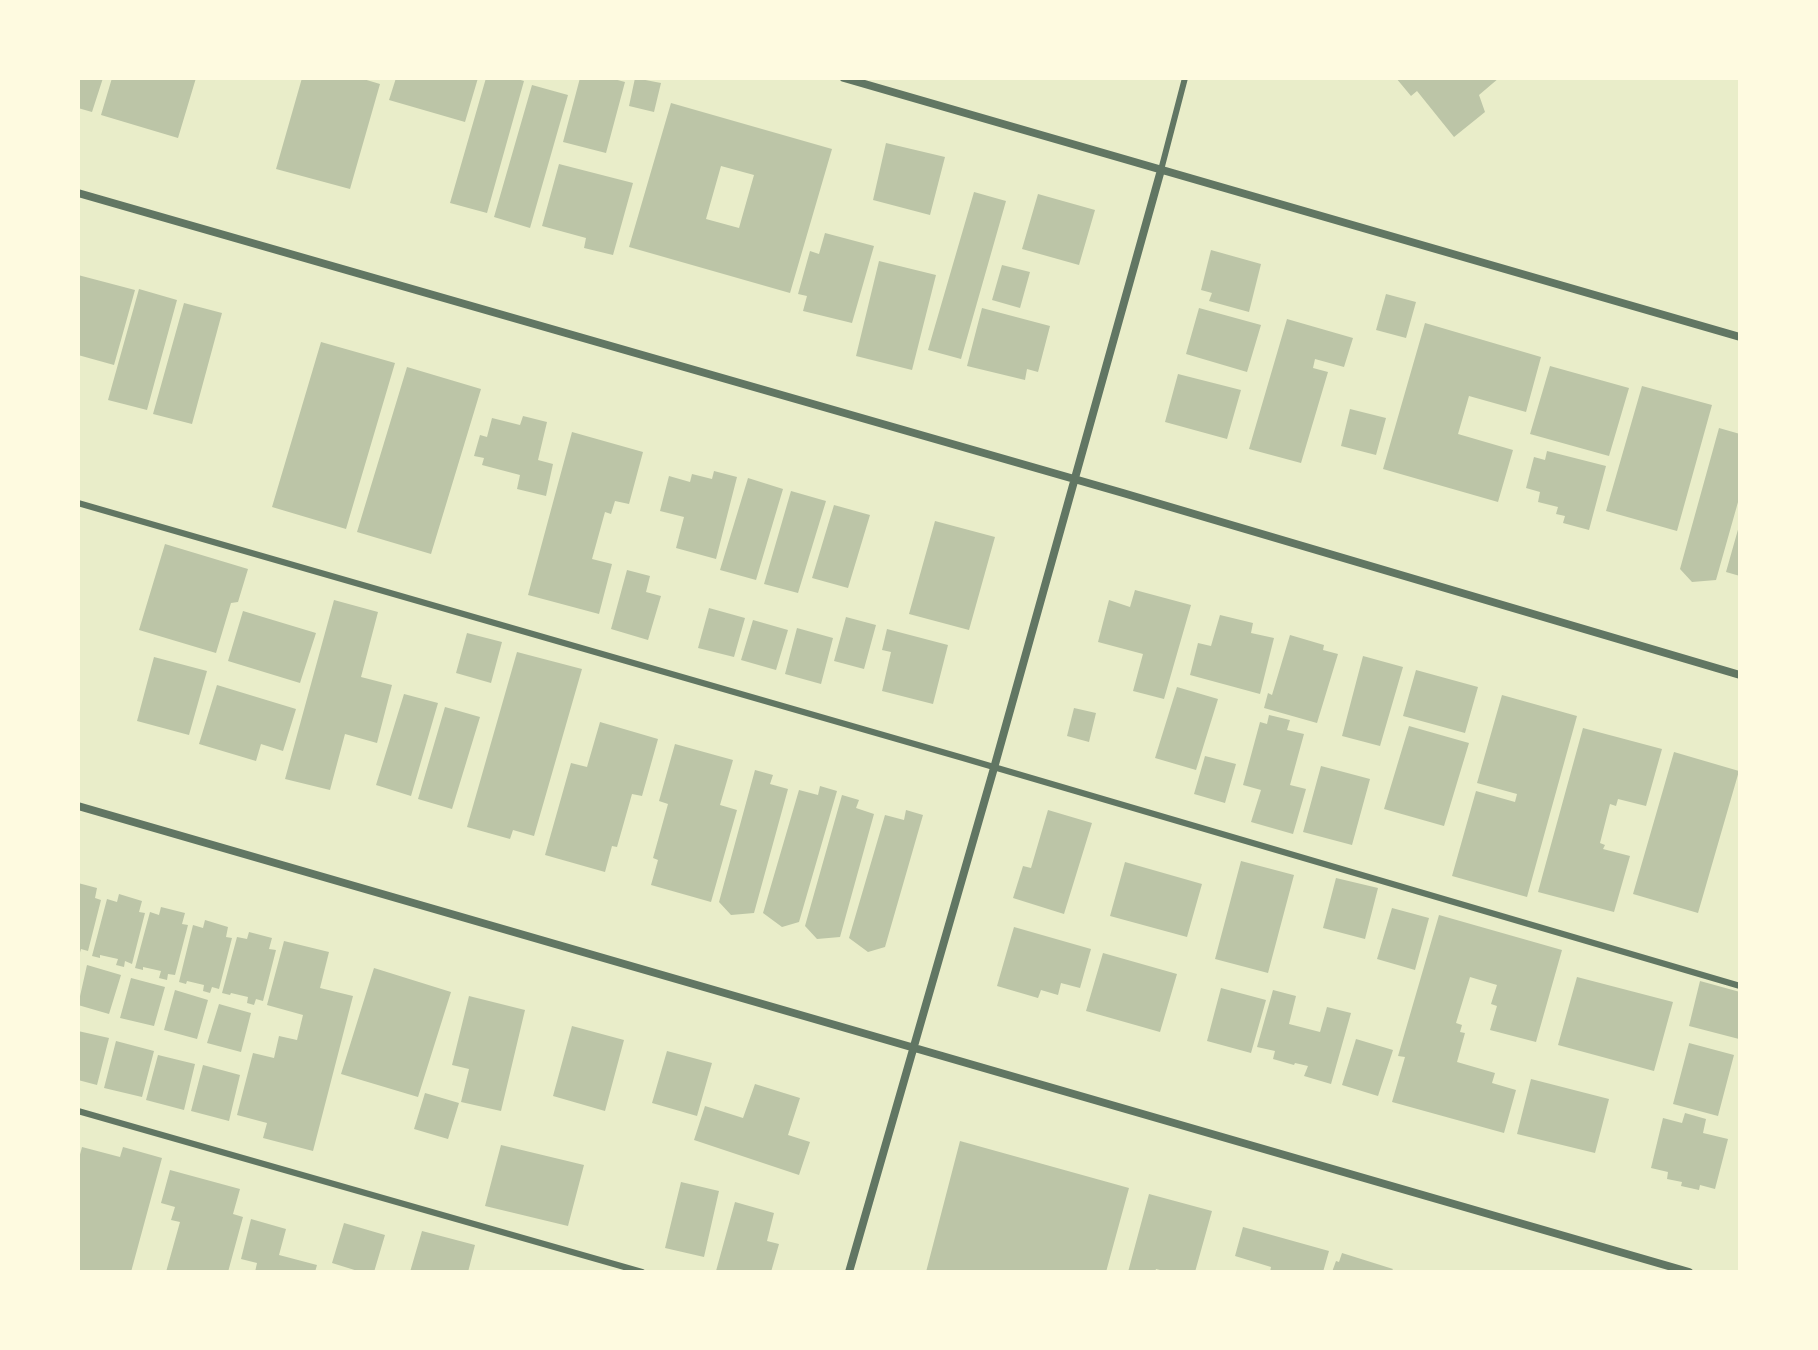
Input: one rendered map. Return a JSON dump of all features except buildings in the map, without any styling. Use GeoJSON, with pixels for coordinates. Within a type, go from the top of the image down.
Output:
{"type":"FeatureCollection","features":[{"type":"Feature","properties":{"kind":"street"},"geometry":{"type":"LineString","coordinates":[[844,78],[1740,337]]}},
{"type":"Feature","properties":{"kind":"street"},"geometry":{"type":"LineString","coordinates":[[849,1272],[1161,170]]}},
{"type":"Feature","properties":{"kind":"street"},"geometry":{"type":"LineString","coordinates":[[78,193],[1740,675]]}},
{"type":"Feature","properties":{"kind":"street"},"geometry":{"type":"LineString","coordinates":[[78,806],[1689,1272]]}},
{"type":"Feature","properties":{"kind":"lane"},"geometry":{"type":"LineString","coordinates":[[1161,170],[1185,78]]}},
{"type":"Feature","properties":{"kind":"lane"},"geometry":{"type":"LineString","coordinates":[[78,503],[1740,986]]}},
{"type":"Feature","properties":{"kind":"lane"},"geometry":{"type":"LineString","coordinates":[[78,1111],[642,1272]]}}]}
